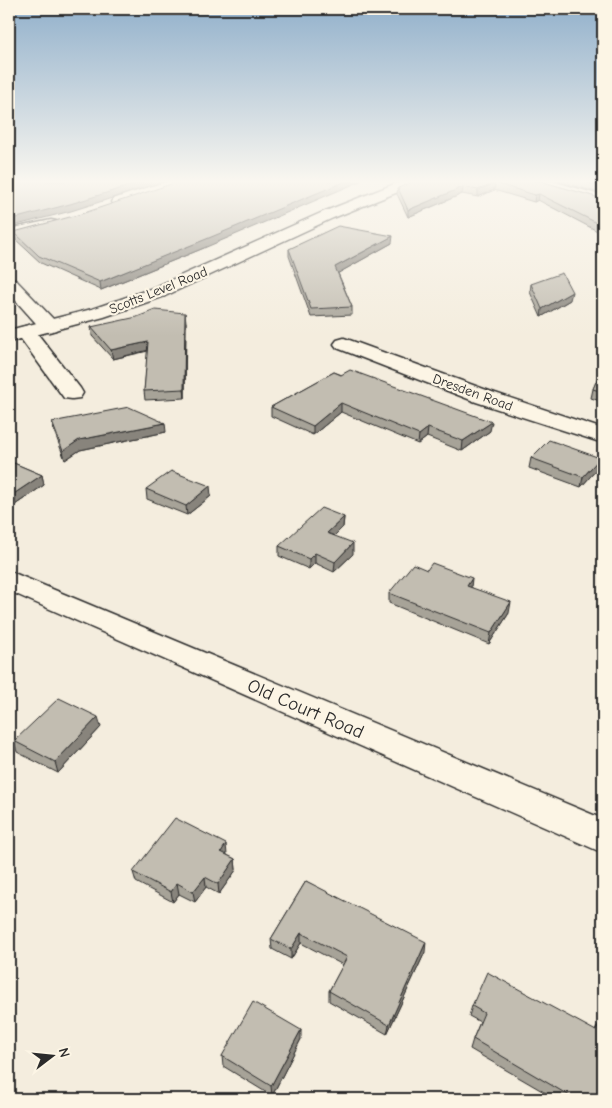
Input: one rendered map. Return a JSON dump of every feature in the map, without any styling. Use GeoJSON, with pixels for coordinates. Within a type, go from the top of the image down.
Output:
{"type":"FeatureCollection","features":[{"type":"Feature","properties":{"kind":"street","name":"Scotts Level Road"},"geometry":{"type":"LineString","coordinates":[[18,334],[129,304],[289,233]]}},
{"type":"Feature","properties":{"kind":"street"},"geometry":{"type":"LineString","coordinates":[[9,283],[49,326]]}},
{"type":"Feature","properties":{"kind":"street"},"geometry":{"type":"LineString","coordinates":[[18,334],[72,393]]}},
{"type":"Feature","properties":{"kind":"street","name":"Dresden Road"},"geometry":{"type":"LineString","coordinates":[[344,344],[484,397],[603,436]]}},
{"type":"Feature","properties":{"kind":"street","name":"Old Court Road"},"geometry":{"type":"LineString","coordinates":[[9,580],[603,836]]}},
{"type":"Feature","properties":{"kind":"building"},"geometry":{"type":"Polygon","coordinates":[[[15,233],[222,233],[100,282],[39,256],[15,233]]]}},
{"type":"Feature","properties":{"kind":"building"},"geometry":{"type":"Polygon","coordinates":[[[324,233],[375,233],[393,236],[335,267],[352,307],[311,309],[289,249],[324,233]]]}},
{"type":"Feature","properties":{"kind":"building"},"geometry":{"type":"Polygon","coordinates":[[[562,273],[572,292],[542,309],[531,284],[562,273]]]}},
{"type":"Feature","properties":{"kind":"building"},"geometry":{"type":"Polygon","coordinates":[[[155,310],[185,313],[184,389],[144,391],[148,342],[111,350],[91,327],[137,317],[155,310]]]}},
{"type":"Feature","properties":{"kind":"building"},"geometry":{"type":"Polygon","coordinates":[[[603,365],[603,392],[593,389],[603,365]]]}},
{"type":"Feature","properties":{"kind":"building"},"geometry":{"type":"Polygon","coordinates":[[[350,370],[492,422],[463,441],[428,428],[419,435],[341,403],[313,426],[271,407],[334,372],[341,375],[350,370]]]}},
{"type":"Feature","properties":{"kind":"building"},"geometry":{"type":"Polygon","coordinates":[[[129,407],[165,423],[79,440],[63,451],[52,422],[129,407]]]}},
{"type":"Feature","properties":{"kind":"building"},"geometry":{"type":"Polygon","coordinates":[[[549,440],[600,458],[583,477],[531,458],[549,440]]]}},
{"type":"Feature","properties":{"kind":"building"},"geometry":{"type":"Polygon","coordinates":[[[9,461],[42,475],[9,497],[9,461]]]}},
{"type":"Feature","properties":{"kind":"building"},"geometry":{"type":"Polygon","coordinates":[[[171,471],[210,486],[186,506],[146,489],[171,471]]]}},
{"type":"Feature","properties":{"kind":"building"},"geometry":{"type":"Polygon","coordinates":[[[321,508],[344,517],[327,533],[353,543],[335,562],[315,553],[309,559],[279,546],[321,508]]]}},
{"type":"Feature","properties":{"kind":"building"},"geometry":{"type":"Polygon","coordinates":[[[432,563],[472,578],[467,586],[511,602],[491,633],[389,593],[413,564],[427,570],[432,563]]]}},
{"type":"Feature","properties":{"kind":"building"},"geometry":{"type":"Polygon","coordinates":[[[59,698],[98,717],[55,762],[14,741],[59,698]]]}},
{"type":"Feature","properties":{"kind":"building"},"geometry":{"type":"Polygon","coordinates":[[[175,818],[226,844],[221,852],[235,859],[218,884],[205,877],[193,892],[177,883],[171,892],[133,872],[175,818]]]}},
{"type":"Feature","properties":{"kind":"building"},"geometry":{"type":"Polygon","coordinates":[[[306,881],[426,942],[389,1025],[329,991],[347,957],[301,933],[291,949],[271,939],[306,881]]]}},
{"type":"Feature","properties":{"kind":"building"},"geometry":{"type":"Polygon","coordinates":[[[487,972],[596,1031],[599,1023],[603,1025],[603,1099],[575,1099],[473,1039],[484,1013],[472,1006],[487,972]]]}},
{"type":"Feature","properties":{"kind":"building"},"geometry":{"type":"Polygon","coordinates":[[[253,1002],[301,1030],[271,1086],[222,1056],[253,1002]]]}}]}
